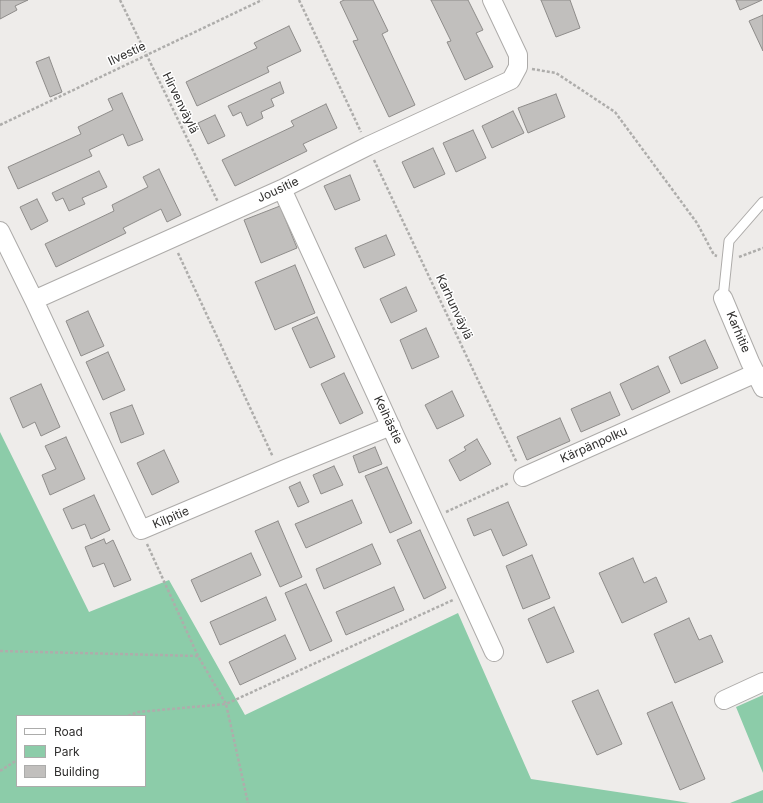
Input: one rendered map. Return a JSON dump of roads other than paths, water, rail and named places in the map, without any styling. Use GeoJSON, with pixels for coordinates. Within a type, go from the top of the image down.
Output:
{"type":"FeatureCollection","features":[{"type":"Feature","properties":{"kind":"street","name":"Jousitie"},"geometry":{"type":"LineString","coordinates":[[34,300],[224,215],[511,80],[518,67],[518,55],[492,0]]}},
{"type":"Feature","properties":{"kind":"street","name":"Keihästie"},"geometry":{"type":"LineString","coordinates":[[282,188],[494,652]]}},
{"type":"Feature","properties":{"kind":"street"},"geometry":{"type":"LineString","coordinates":[[1,234],[34,300]]}},
{"type":"Feature","properties":{"kind":"street","name":"Karhitie"},"geometry":{"type":"LineString","coordinates":[[723,298],[750,362],[760,381]]}},
{"type":"Feature","properties":{"kind":"street","name":"Kilpitie"},"geometry":{"type":"LineString","coordinates":[[34,300],[141,530],[279,471],[391,426]]}},
{"type":"Feature","properties":{"kind":"street","name":"Kärpänpolku"},"geometry":{"type":"LineString","coordinates":[[524,477],[760,381]]}},
{"type":"Feature","properties":{"kind":"street"},"geometry":{"type":"LineString","coordinates":[[724,700],[763,682]]}},
{"type":"Feature","properties":{"kind":"lane"},"geometry":{"type":"LineString","coordinates":[[723,298],[729,241],[763,202]]}}]}
